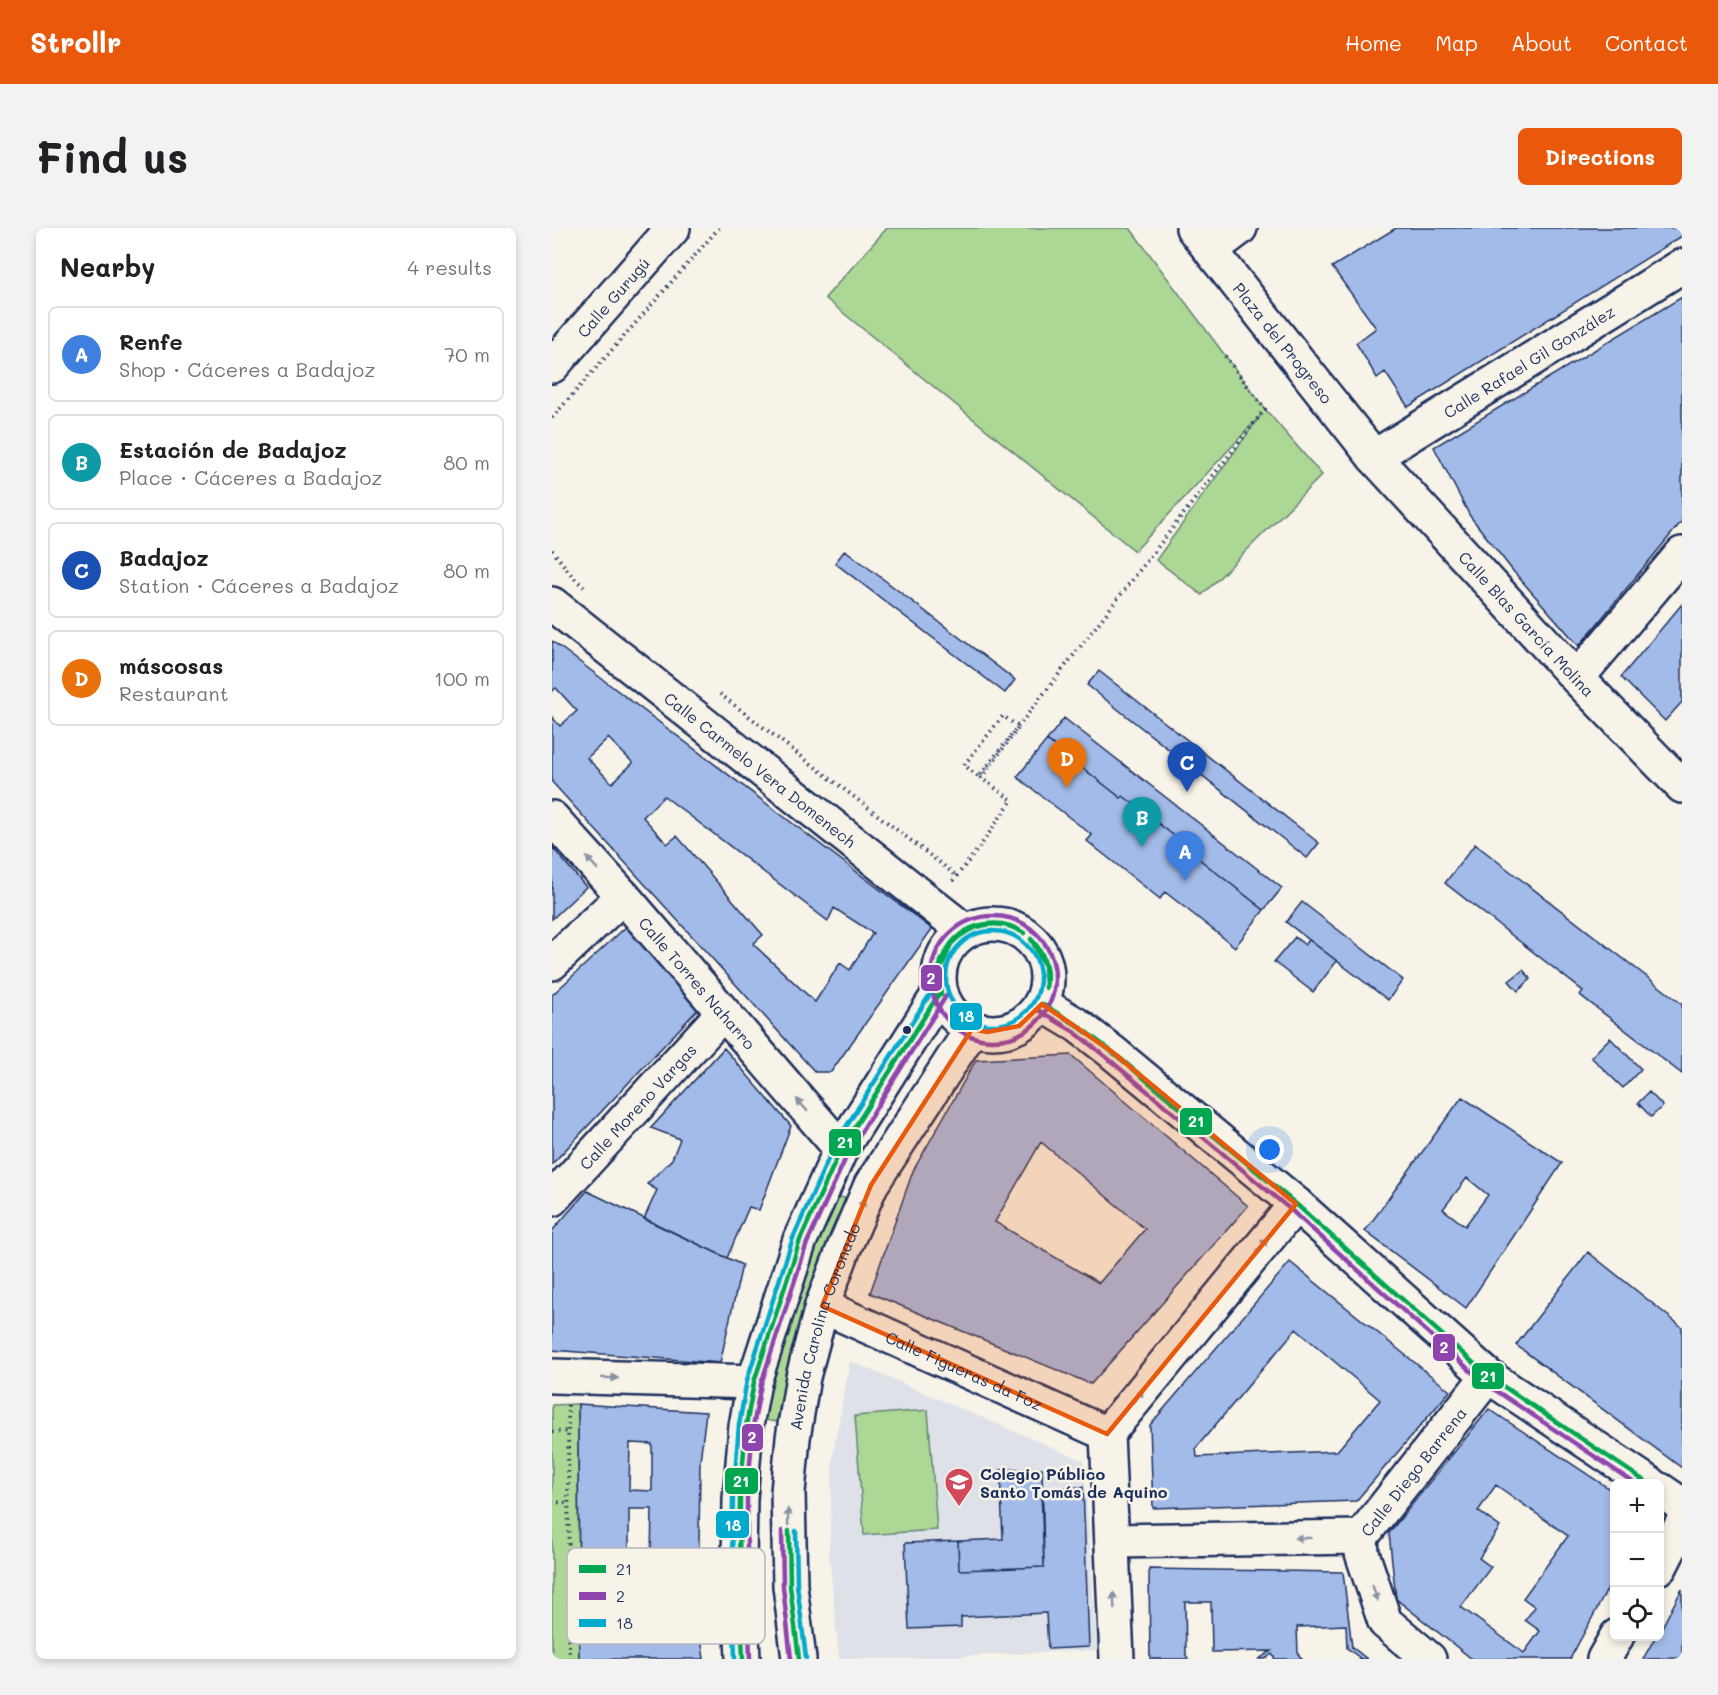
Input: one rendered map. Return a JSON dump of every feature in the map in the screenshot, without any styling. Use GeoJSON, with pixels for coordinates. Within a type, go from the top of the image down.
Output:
{"type":"FeatureCollection","features":[{"type":"Feature","properties":{"kind":"street","name":"Calle Gurugú"},"geometry":{"type":"LineString","coordinates":[[552,366],[673,228]]}},
{"type":"Feature","properties":{"kind":"street"},"geometry":{"type":"LineString","coordinates":[[1202,239],[1240,228]]}},
{"type":"Feature","properties":{"kind":"street","name":"Plaza del Progreso"},"geometry":{"type":"LineString","coordinates":[[1202,239],[1374,457]]}},
{"type":"Feature","properties":{"kind":"street","name":"Calle Rafael Gil González"},"geometry":{"type":"LineString","coordinates":[[1374,457],[1682,266]]}},
{"type":"Feature","properties":{"kind":"street","name":"Calle Blas García Molina"},"geometry":{"type":"LineString","coordinates":[[1374,457],[1577,678],[1682,786]]}},
{"type":"Feature","properties":{"kind":"street"},"geometry":{"type":"LineString","coordinates":[[1577,678],[1682,554]]}},
{"type":"Feature","properties":{"kind":"street","name":"Calle Carmelo Vera Domenech"},"geometry":{"type":"LineString","coordinates":[[553,604],[965,931]]}},
{"type":"Feature","properties":{"kind":"street","name":"Calle Torres Naharro"},"geometry":{"type":"LineString","coordinates":[[552,818],[623,896],[841,1149]]}},
{"type":"Feature","properties":{"kind":"street"},"geometry":{"type":"LineString","coordinates":[[552,963],[623,896]]}},
{"type":"Feature","properties":{"kind":"street"},"geometry":{"type":"LineString","coordinates":[[982,924],[999,924],[1017,928],[1031,939],[1041,952],[1047,969],[1047,987],[1041,1004],[1032,1017],[1019,1026],[1004,1031],[987,1032],[972,1029],[958,1020],[947,1007],[940,993],[938,975],[942,957],[951,942],[965,931],[982,924]]}},
{"type":"Feature","properties":{"kind":"street"},"geometry":{"type":"LineString","coordinates":[[739,1548],[740,1499],[746,1426],[754,1382],[800,1240],[841,1149],[940,993]]}},
{"type":"Feature","properties":{"kind":"street"},"geometry":{"type":"LineString","coordinates":[[1041,1004],[1077,1025],[1111,1051],[1296,1204],[1488,1376],[1642,1479]]}},
{"type":"Feature","properties":{"kind":"street","name":"Calle Moreno Vargas"},"geometry":{"type":"LineString","coordinates":[[552,1198],[723,1013]]}},
{"type":"Feature","properties":{"kind":"street","name":"Avenida Carolina Coronado"},"geometry":{"type":"LineString","coordinates":[[799,1659],[790,1586],[788,1492],[793,1438],[803,1377],[822,1306],[871,1185],[972,1029]]}},
{"type":"Feature","properties":{"kind":"street"},"geometry":{"type":"LineString","coordinates":[[1117,1659],[1107,1434],[1296,1204]]}},
{"type":"Feature","properties":{"kind":"street","name":"Calle Figueras da Foz"},"geometry":{"type":"LineString","coordinates":[[822,1306],[1107,1434]]}},
{"type":"Feature","properties":{"kind":"street","name":"Calle Diego Barrena"},"geometry":{"type":"LineString","coordinates":[[1429,1659],[1384,1622],[1362,1553],[1361,1537],[1488,1376]]}},
{"type":"Feature","properties":{"kind":"street"},"geometry":{"type":"LineString","coordinates":[[560,1377],[754,1382]]}},
{"type":"Feature","properties":{"kind":"street"},"geometry":{"type":"LineString","coordinates":[[1664,1493],[1682,1504]]}},
{"type":"Feature","properties":{"kind":"street"},"geometry":{"type":"LineString","coordinates":[[1664,1558],[1682,1524]]}},
{"type":"Feature","properties":{"kind":"street"},"geometry":{"type":"LineString","coordinates":[[1113,1541],[1361,1537]]}},
{"type":"Feature","properties":{"kind":"street"},"geometry":{"type":"LineString","coordinates":[[1604,1659],[1614,1641]]}},
{"type":"Feature","properties":{"kind":"street"},"geometry":{"type":"LineString","coordinates":[[742,1644],[743,1659]]}},
{"type":"Feature","properties":{"kind":"path"},"geometry":{"type":"LineString","coordinates":[[552,418],[719,228]]}},
{"type":"Feature","properties":{"kind":"path"},"geometry":{"type":"LineString","coordinates":[[933,907],[1012,800],[981,778],[1019,727],[1011,722],[1003,716],[964,765],[980,777],[1016,730],[1023,720],[1265,409],[1225,356]]}},
{"type":"Feature","properties":{"kind":"path"},"geometry":{"type":"LineString","coordinates":[[552,550],[573,577],[589,591]]}},
{"type":"Feature","properties":{"kind":"path"},"geometry":{"type":"LineString","coordinates":[[715,690],[957,876]]}},
{"type":"Feature","properties":{"kind":"path"},"geometry":{"type":"LineString","coordinates":[[560,1377],[568,1431],[568,1548]]}},
{"type":"Feature","properties":{"kind":"path"},"geometry":{"type":"LineString","coordinates":[[552,1432],[568,1431]]}},
{"type":"Feature","properties":{"kind":"path"},"geometry":{"type":"LineString","coordinates":[[552,1502],[568,1503]]}},
{"type":"Feature","properties":{"kind":"path"},"geometry":{"type":"LineString","coordinates":[[569,1644],[569,1659]]}},
{"type":"Feature","properties":{"kind":"highlighted area"},"geometry":{"type":"Polygon","coordinates":[[[1042,1004],[1111,1051],[1296,1204],[1107,1434],[822,1306],[871,1185],[972,1029],[987,1032],[1019,1026],[1042,1004]]]}},
{"type":"Feature","properties":{"kind":"shaded area","name":"Colegio Público Santo Tomás de Aquino"},"geometry":{"type":"Polygon","coordinates":[[[850,1361],[1084,1461],[1097,1650],[908,1659],[839,1659],[829,1552],[833,1454],[850,1361]]]}},
{"type":"Feature","properties":{"kind":"green space"},"geometry":{"type":"Polygon","coordinates":[[[887,228],[1130,228],[1265,409],[1322,475],[1202,595],[1156,560],[1261,415],[1135,551],[825,298],[887,228]]]}},
{"type":"Feature","properties":{"kind":"green space"},"geometry":{"type":"Polygon","coordinates":[[[837,1196],[848,1199],[826,1248],[807,1302],[776,1422],[764,1420],[775,1362],[812,1253],[837,1196]]]}},
{"type":"Feature","properties":{"kind":"green space"},"geometry":{"type":"Polygon","coordinates":[[[578,1404],[579,1548],[567,1548],[567,1644],[579,1644],[579,1659],[552,1659],[552,1405],[578,1404]]]}},
{"type":"Feature","properties":{"kind":"green space"},"geometry":{"type":"Polygon","coordinates":[[[928,1410],[937,1530],[864,1535],[855,1416],[928,1410]]]}},
{"type":"Feature","properties":{"kind":"building"},"geometry":{"type":"Polygon","coordinates":[[[1396,228],[1682,228],[1682,236],[1408,407],[1385,372],[1377,378],[1356,343],[1376,328],[1332,267],[1396,228]]]}},
{"type":"Feature","properties":{"kind":"building"},"geometry":{"type":"Polygon","coordinates":[[[1682,297],[1682,521],[1579,646],[1513,571],[1470,516],[1434,447],[1682,297]]]}},
{"type":"Feature","properties":{"kind":"building"},"geometry":{"type":"Polygon","coordinates":[[[845,550],[1015,680],[1005,693],[835,563],[845,550]]]}},
{"type":"Feature","properties":{"kind":"building"},"geometry":{"type":"Polygon","coordinates":[[[1682,604],[1682,702],[1665,721],[1621,677],[1682,604]]]}},
{"type":"Feature","properties":{"kind":"building"},"geometry":{"type":"Polygon","coordinates":[[[552,641],[932,929],[831,1072],[815,1072],[552,782],[552,717],[560,726],[577,711],[556,688],[552,691],[552,641]],[[608,738],[587,758],[612,783],[633,763],[608,738]],[[664,796],[643,817],[667,844],[677,836],[763,935],[753,944],[815,1002],[840,963],[850,970],[873,933],[834,908],[828,921],[664,796]]]}},
{"type":"Feature","properties":{"kind":"building"},"geometry":{"type":"Polygon","coordinates":[[[1099,671],[1319,843],[1307,858],[1087,685],[1099,671]]]}},
{"type":"Feature","properties":{"kind":"building"},"geometry":{"type":"Polygon","coordinates":[[[1064,718],[1282,888],[1264,910],[1194,855],[1196,853],[1047,740],[1064,718]]]}},
{"type":"Feature","properties":{"kind":"building"},"geometry":{"type":"Polygon","coordinates":[[[1047,740],[1196,853],[1194,855],[1264,910],[1235,947],[1165,892],[1160,899],[1087,841],[1092,835],[1017,777],[1047,740]]]}},
{"type":"Feature","properties":{"kind":"building"},"geometry":{"type":"Polygon","coordinates":[[[1475,844],[1682,1004],[1682,1074],[1580,995],[1583,991],[1445,883],[1475,844]]]}},
{"type":"Feature","properties":{"kind":"building"},"geometry":{"type":"Polygon","coordinates":[[[552,847],[586,887],[552,919],[552,847]]]}},
{"type":"Feature","properties":{"kind":"building"},"geometry":{"type":"Polygon","coordinates":[[[1302,902],[1403,980],[1388,1000],[1286,922],[1302,902]]]}},
{"type":"Feature","properties":{"kind":"building"},"geometry":{"type":"Polygon","coordinates":[[[627,926],[701,1006],[552,1164],[552,995],[627,926]]]}},
{"type":"Feature","properties":{"kind":"building"},"geometry":{"type":"Polygon","coordinates":[[[1295,937],[1305,945],[1309,940],[1337,961],[1313,992],[1274,962],[1295,937]]]}},
{"type":"Feature","properties":{"kind":"building"},"geometry":{"type":"Polygon","coordinates":[[[1523,970],[1531,979],[1518,991],[1509,981],[1523,970]]]}},
{"type":"Feature","properties":{"kind":"building"},"geometry":{"type":"Polygon","coordinates":[[[1610,1038],[1641,1069],[1623,1088],[1591,1057],[1610,1038]]]}},
{"type":"Feature","properties":{"kind":"building"},"geometry":{"type":"Polygon","coordinates":[[[724,1048],[791,1126],[759,1210],[749,1207],[727,1258],[644,1219],[657,1190],[647,1184],[672,1159],[680,1139],[651,1128],[724,1048]]]}},
{"type":"Feature","properties":{"kind":"building"},"geometry":{"type":"Polygon","coordinates":[[[1071,1055],[1248,1206],[1091,1384],[870,1293],[913,1171],[976,1060],[1071,1055]],[[1041,1142],[995,1222],[1099,1283],[1145,1229],[1041,1142]]]}},
{"type":"Feature","properties":{"kind":"building"},"geometry":{"type":"Polygon","coordinates":[[[1649,1092],[1663,1106],[1651,1117],[1638,1103],[1649,1092]]]}},
{"type":"Feature","properties":{"kind":"building"},"geometry":{"type":"Polygon","coordinates":[[[1462,1097],[1562,1163],[1466,1308],[1365,1231],[1462,1097]],[[1467,1178],[1443,1209],[1465,1226],[1488,1195],[1467,1178]]]}},
{"type":"Feature","properties":{"kind":"building"},"geometry":{"type":"Polygon","coordinates":[[[587,1191],[742,1265],[720,1363],[552,1350],[552,1231],[587,1191]]]}},
{"type":"Feature","properties":{"kind":"building"},"geometry":{"type":"Polygon","coordinates":[[[1588,1252],[1682,1327],[1682,1468],[1516,1345],[1588,1252]]]}},
{"type":"Feature","properties":{"kind":"building"},"geometry":{"type":"Polygon","coordinates":[[[1290,1262],[1450,1391],[1356,1501],[1153,1508],[1150,1425],[1290,1262]],[[1296,1329],[1196,1448],[1197,1457],[1337,1451],[1380,1400],[1296,1329]]]}},
{"type":"Feature","properties":{"kind":"building"},"geometry":{"type":"Polygon","coordinates":[[[578,1404],[706,1412],[700,1461],[699,1548],[651,1548],[652,1509],[629,1509],[629,1548],[579,1548],[578,1404]],[[630,1443],[629,1490],[652,1491],[652,1444],[630,1443]]]}},
{"type":"Feature","properties":{"kind":"building"},"geometry":{"type":"Polygon","coordinates":[[[1489,1409],[1610,1489],[1610,1584],[1570,1659],[1472,1659],[1396,1599],[1389,1533],[1489,1409]],[[1496,1485],[1478,1511],[1500,1527],[1479,1558],[1491,1567],[1461,1607],[1524,1653],[1540,1631],[1525,1620],[1535,1607],[1523,1598],[1568,1536],[1496,1485]]]}},
{"type":"Feature","properties":{"kind":"building"},"geometry":{"type":"Polygon","coordinates":[[[1042,1468],[1044,1567],[959,1570],[958,1541],[1003,1539],[1000,1470],[1042,1468]]]}},
{"type":"Feature","properties":{"kind":"building"},"geometry":{"type":"Polygon","coordinates":[[[1083,1487],[1089,1647],[1048,1649],[1046,1613],[961,1617],[961,1627],[909,1629],[905,1543],[958,1541],[959,1570],[1044,1567],[1041,1489],[1083,1487]]]}},
{"type":"Feature","properties":{"kind":"building"},"geometry":{"type":"Polygon","coordinates":[[[1149,1569],[1343,1572],[1352,1647],[1367,1659],[1358,1659],[1360,1658],[1347,1648],[1346,1625],[1297,1627],[1298,1654],[1302,1659],[1275,1659],[1272,1654],[1265,1659],[1259,1659],[1271,1651],[1212,1652],[1211,1602],[1185,1602],[1188,1659],[1150,1659],[1149,1569]]]}},
{"type":"Feature","properties":{"kind":"building"},"geometry":{"type":"Polygon","coordinates":[[[1682,1589],[1682,1658],[1643,1659],[1653,1641],[1664,1641],[1664,1623],[1682,1589]]]}},
{"type":"Feature","properties":{"kind":"building"},"geometry":{"type":"Polygon","coordinates":[[[579,1644],[702,1644],[704,1659],[579,1659],[579,1644]]]}},
{"type":"Feature","properties":{"kind":"transit line","name":"2"},"geometry":{"type":"LineString","coordinates":[[993,916],[1017,921],[1037,934],[1050,954],[1055,978],[1050,1002],[1037,1022],[1017,1035],[993,1040],[969,1035],[949,1022],[936,1002],[931,978],[936,954],[949,934],[969,921],[993,916]]}},
{"type":"Feature","properties":{"kind":"transit line","name":"21"},"geometry":{"type":"LineString","coordinates":[[951,944],[966,931],[985,924],[1005,925],[1024,933]]}},
{"type":"Feature","properties":{"kind":"transit line","name":"21"},"geometry":{"type":"LineString","coordinates":[[951,944],[967,931],[986,925],[1005,925],[1024,933]]}},
{"type":"Feature","properties":{"kind":"transit line","name":"18"},"geometry":{"type":"LineString","coordinates":[[993,931],[1011,935],[1026,945],[1036,960],[1040,978],[1036,996],[1026,1011],[1011,1021],[993,1025],[975,1021],[960,1011],[950,996],[946,978],[950,960],[960,945],[975,935],[993,931]]}},
{"type":"Feature","properties":{"kind":"transit line","name":"21"},"geometry":{"type":"LineString","coordinates":[[1031,939],[1040,950],[1045,962],[1046,988]]}},
{"type":"Feature","properties":{"kind":"transit line","name":"21"},"geometry":{"type":"LineString","coordinates":[[1031,939],[1045,966],[1046,988]]}},
{"type":"Feature","properties":{"kind":"transit line","name":"21"},"geometry":{"type":"LineString","coordinates":[[941,995],[938,981],[939,968],[951,944]]}},
{"type":"Feature","properties":{"kind":"transit line","name":"21"},"geometry":{"type":"LineString","coordinates":[[941,995],[939,973],[951,944]]}},
{"type":"Feature","properties":{"kind":"transit line","name":"18"},"geometry":{"type":"LineString","coordinates":[[732,1548],[733,1499],[739,1425],[747,1380],[793,1238],[834,1146],[934,988]]}},
{"type":"Feature","properties":{"kind":"transit line","name":"21"},"geometry":{"type":"LineString","coordinates":[[739,1548],[740,1499],[746,1426],[754,1382],[800,1240],[841,1149],[940,992]]}},
{"type":"Feature","properties":{"kind":"transit line","name":"2"},"geometry":{"type":"LineString","coordinates":[[747,1548],[747,1499],[753,1427],[761,1384],[807,1243],[848,1153],[946,996]]}},
{"type":"Feature","properties":{"kind":"transit line","name":"21"},"geometry":{"type":"LineString","coordinates":[[1042,1004],[1077,1025],[1111,1051],[1296,1204],[1488,1376],[1642,1479]]}},
{"type":"Feature","properties":{"kind":"transit line","name":"2"},"geometry":{"type":"LineString","coordinates":[[1038,1010],[1073,1031],[1106,1057],[1291,1210],[1483,1382],[1628,1479]]}},
{"type":"Feature","properties":{"kind":"transit line","name":"2"},"geometry":{"type":"LineString","coordinates":[[782,1531],[783,1587],[791,1659]]}},
{"type":"Feature","properties":{"kind":"transit line","name":"21"},"geometry":{"type":"LineString","coordinates":[[789,1531],[790,1586],[799,1659]]}},
{"type":"Feature","properties":{"kind":"transit line","name":"18"},"geometry":{"type":"LineString","coordinates":[[796,1531],[797,1585],[806,1658]]}},
{"type":"Feature","properties":{"kind":"transit line","name":"18"},"geometry":{"type":"LineString","coordinates":[[735,1644],[735,1659]]}},
{"type":"Feature","properties":{"kind":"transit line","name":"21"},"geometry":{"type":"LineString","coordinates":[[742,1644],[743,1659]]}},
{"type":"Feature","properties":{"kind":"transit line","name":"2"},"geometry":{"type":"LineString","coordinates":[[750,1644],[750,1659]]}},
{"type":"Feature","properties":{"kind":"place","name":"máscosas"},"geometry":{"type":"Point","coordinates":[1067,788]}},
{"type":"Feature","properties":{"kind":"place","name":"Badajoz"},"geometry":{"type":"Point","coordinates":[1187,792]}},
{"type":"Feature","properties":{"kind":"place","name":"Estación de Badajoz"},"geometry":{"type":"Point","coordinates":[1142,847]}},
{"type":"Feature","properties":{"kind":"place","name":"Renfe"},"geometry":{"type":"Point","coordinates":[1185,881]}},
{"type":"Feature","properties":{"kind":"place","name":"Colegio Público Santo Tomás de Aquino"},"geometry":{"type":"Point","coordinates":[959,1508]}}]}
